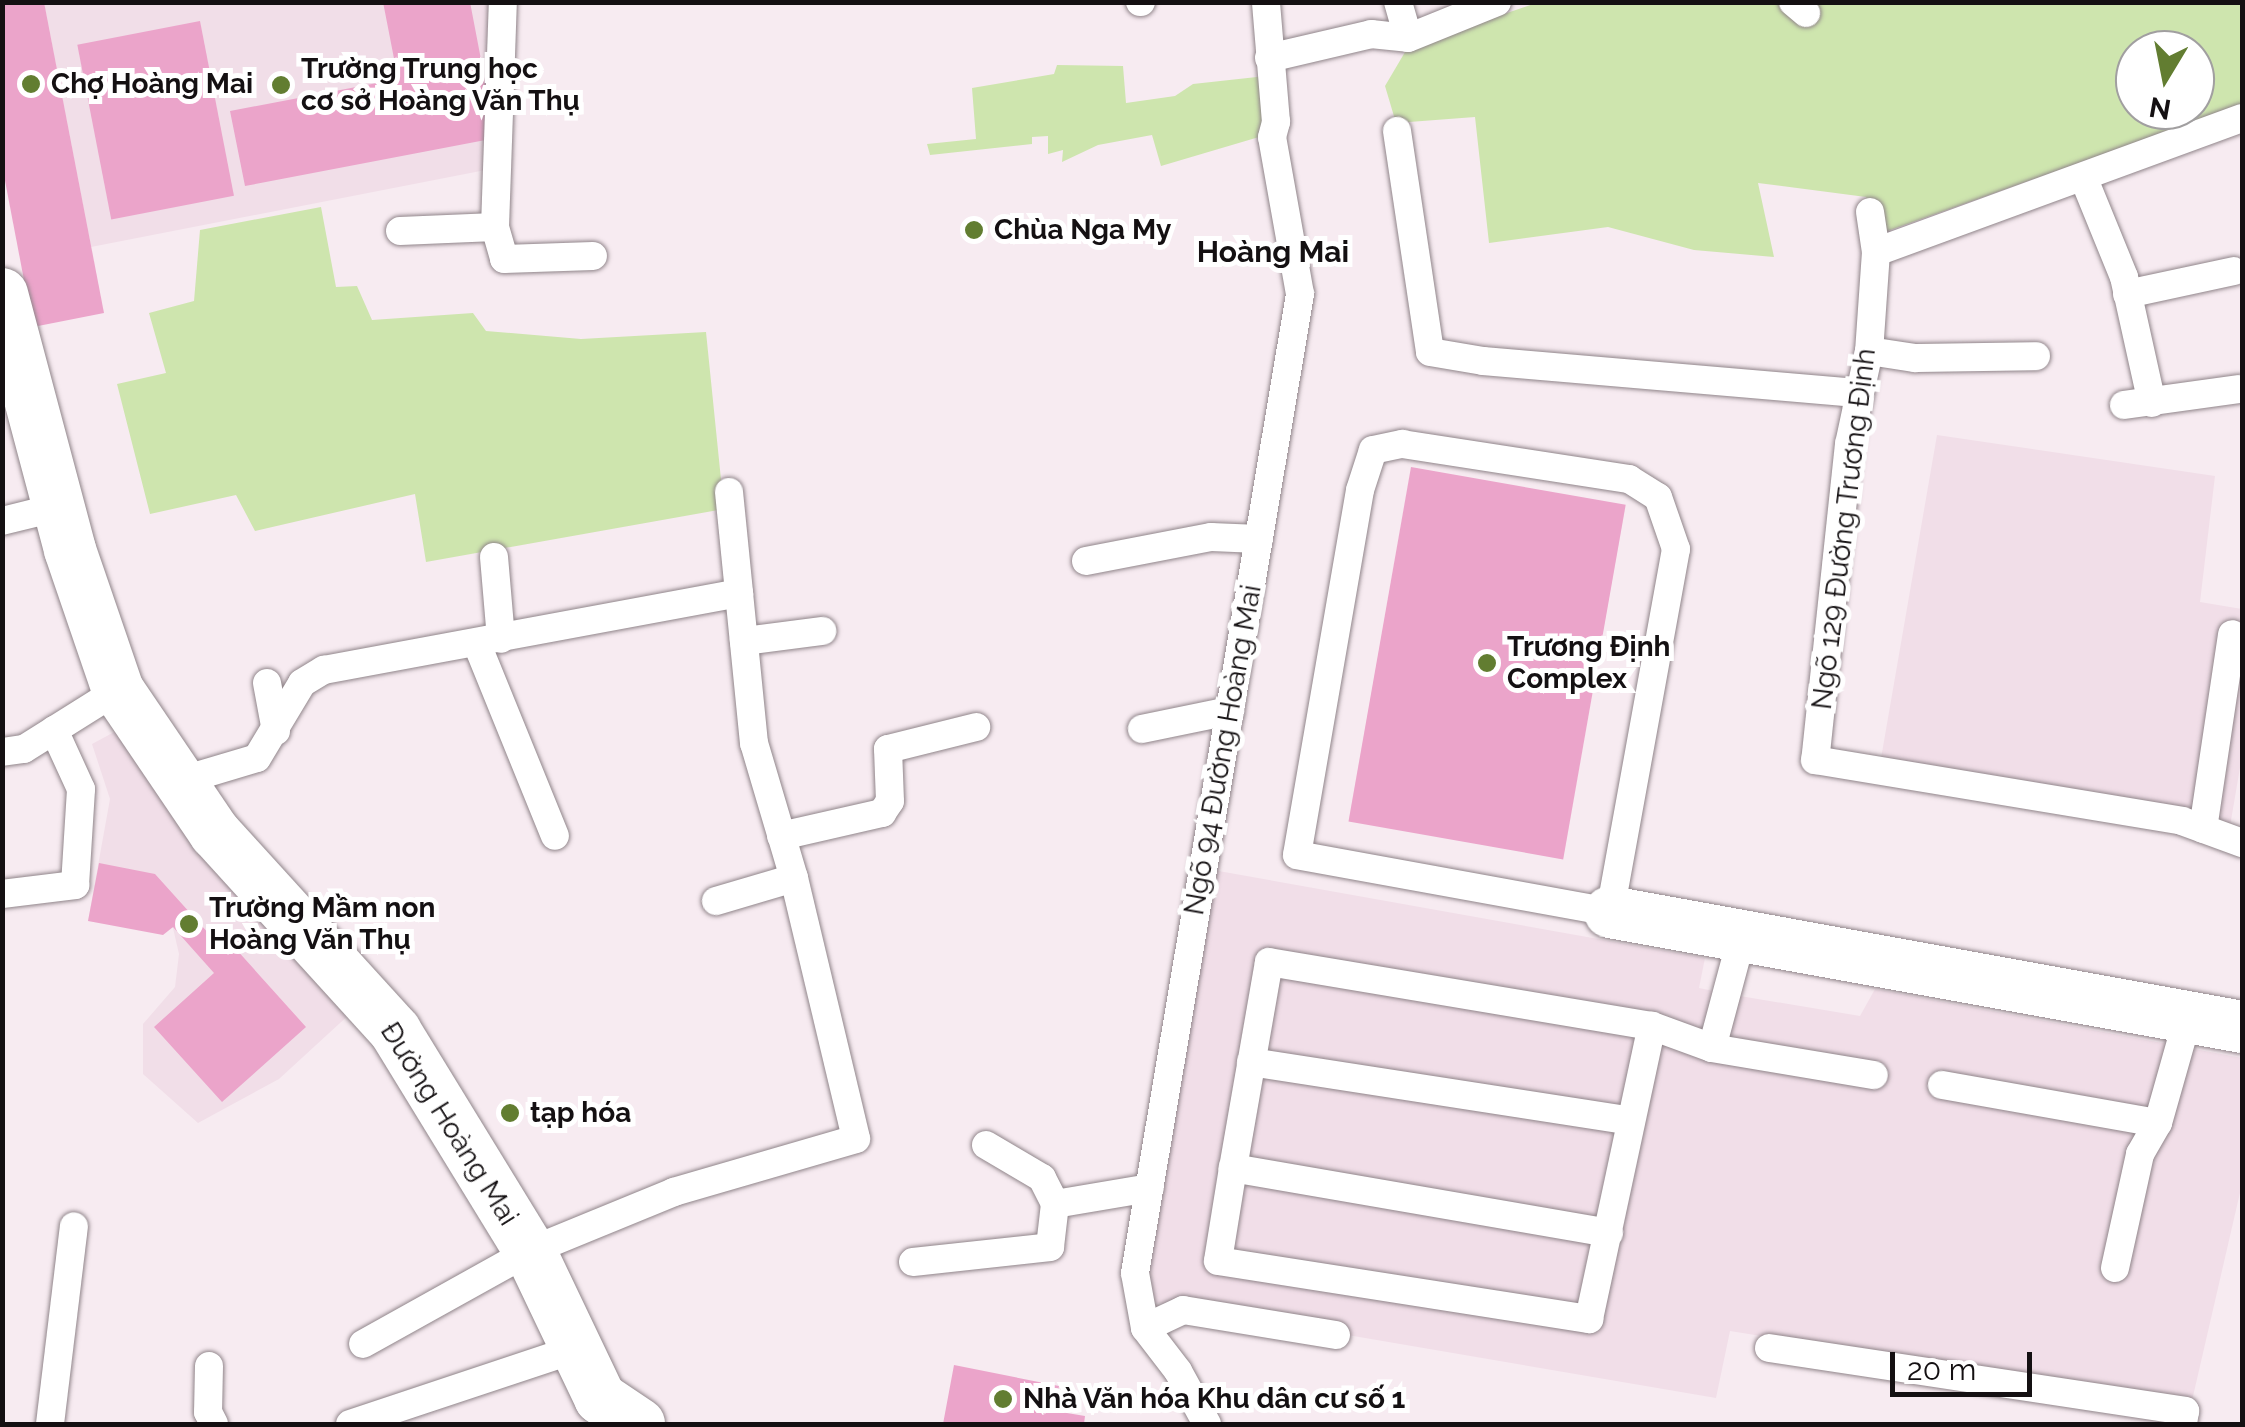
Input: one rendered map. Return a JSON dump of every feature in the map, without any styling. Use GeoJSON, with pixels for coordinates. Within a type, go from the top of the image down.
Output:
{"type":"FeatureCollection","features":[{"type":"Feature","properties":{"kind":"street","name":"Đường Hoàng Mai"},"geometry":{"type":"LineString","coordinates":[[2,294],[12,359],[118,690],[214,833],[395,1031],[530,1251],[612,1416]]}},
{"type":"Feature","properties":{"kind":"street"},"geometry":{"type":"LineString","coordinates":[[1610,912],[2242,1028]]}},
{"type":"Feature","properties":{"kind":"lane"},"geometry":{"type":"LineString","coordinates":[[503,2],[495,227],[504,260],[594,256]]}},
{"type":"Feature","properties":{"kind":"lane","name":"Ngõ 94 Đường Hoàng Mai"},"geometry":{"type":"LineString","coordinates":[[1207,1424],[1178,1370],[1145,1328],[1136,1273],[1300,294],[1272,136],[1276,122],[1266,2]]}},
{"type":"Feature","properties":{"kind":"lane"},"geometry":{"type":"LineString","coordinates":[[1398,2],[1408,38]]}},
{"type":"Feature","properties":{"kind":"lane"},"geometry":{"type":"LineString","coordinates":[[1270,58],[1371,34],[1408,38],[1497,2]]}},
{"type":"Feature","properties":{"kind":"lane"},"geometry":{"type":"LineString","coordinates":[[1876,252],[2240,128]]}},
{"type":"Feature","properties":{"kind":"lane"},"geometry":{"type":"LineString","coordinates":[[1398,131],[1430,352],[1483,361],[1857,393]]}},
{"type":"Feature","properties":{"kind":"lane"},"geometry":{"type":"LineString","coordinates":[[2084,179],[2128,294],[2152,403]]}},
{"type":"Feature","properties":{"kind":"lane","name":"Ngõ 129 Đường Trương Định"},"geometry":{"type":"LineString","coordinates":[[1870,212],[1876,252],[1869,351],[1857,393],[1815,760],[2182,821],[2242,843]]}},
{"type":"Feature","properties":{"kind":"lane"},"geometry":{"type":"LineString","coordinates":[[400,231],[495,227]]}},
{"type":"Feature","properties":{"kind":"lane"},"geometry":{"type":"LineString","coordinates":[[2128,294],[2234,271]]}},
{"type":"Feature","properties":{"kind":"lane"},"geometry":{"type":"LineString","coordinates":[[1869,351],[1914,358],[2036,356]]}},
{"type":"Feature","properties":{"kind":"lane"},"geometry":{"type":"LineString","coordinates":[[2124,405],[2239,389]]}},
{"type":"Feature","properties":{"kind":"lane"},"geometry":{"type":"LineString","coordinates":[[1402,444],[1629,480],[1658,496],[1676,549],[1610,912],[1297,855],[1360,490],[1374,450],[1402,444]]}},
{"type":"Feature","properties":{"kind":"lane"},"geometry":{"type":"LineString","coordinates":[[363,1344],[530,1251],[674,1192],[856,1139],[794,878],[754,743],[730,492]]}},
{"type":"Feature","properties":{"kind":"lane"},"geometry":{"type":"LineString","coordinates":[[2,521],[59,507]]}},
{"type":"Feature","properties":{"kind":"lane"},"geometry":{"type":"LineString","coordinates":[[1086,562],[1211,536],[1259,538]]}},
{"type":"Feature","properties":{"kind":"lane"},"geometry":{"type":"LineString","coordinates":[[494,557],[489,642],[556,836]]}},
{"type":"Feature","properties":{"kind":"lane"},"geometry":{"type":"LineString","coordinates":[[180,782],[257,758],[302,683],[324,670],[739,593]]}},
{"type":"Feature","properties":{"kind":"lane"},"geometry":{"type":"LineString","coordinates":[[744,641],[822,630]]}},
{"type":"Feature","properties":{"kind":"lane"},"geometry":{"type":"LineString","coordinates":[[2203,829],[2232,634]]}},
{"type":"Feature","properties":{"kind":"lane"},"geometry":{"type":"LineString","coordinates":[[267,683],[276,730]]}},
{"type":"Feature","properties":{"kind":"lane"},"geometry":{"type":"LineString","coordinates":[[2,752],[24,749],[118,690]]}},
{"type":"Feature","properties":{"kind":"lane"},"geometry":{"type":"LineString","coordinates":[[1142,728],[1230,710]]}},
{"type":"Feature","properties":{"kind":"lane"},"geometry":{"type":"LineString","coordinates":[[781,836],[882,814],[890,802],[888,749],[976,727]]}},
{"type":"Feature","properties":{"kind":"lane"},"geometry":{"type":"LineString","coordinates":[[2,894],[75,885],[81,790],[54,730]]}},
{"type":"Feature","properties":{"kind":"lane"},"geometry":{"type":"LineString","coordinates":[[716,901],[794,878]]}},
{"type":"Feature","properties":{"kind":"lane"},"geometry":{"type":"LineString","coordinates":[[1712,1048],[1742,936]]}},
{"type":"Feature","properties":{"kind":"lane"},"geometry":{"type":"LineString","coordinates":[[1652,1026],[1589,1320],[1218,1261],[1269,962],[1652,1026],[1712,1048],[1874,1074]]}},
{"type":"Feature","properties":{"kind":"lane"},"geometry":{"type":"LineString","coordinates":[[2115,1268],[2140,1154],[2158,1123],[2188,1018]]}},
{"type":"Feature","properties":{"kind":"lane"},"geometry":{"type":"LineString","coordinates":[[1251,1062],[1630,1121]]}},
{"type":"Feature","properties":{"kind":"lane"},"geometry":{"type":"LineString","coordinates":[[1942,1085],[2158,1123]]}},
{"type":"Feature","properties":{"kind":"lane"},"geometry":{"type":"LineString","coordinates":[[912,1262],[1050,1248],[1054,1204],[1042,1178],[986,1145]]}},
{"type":"Feature","properties":{"kind":"lane"},"geometry":{"type":"LineString","coordinates":[[1233,1168],[1609,1233]]}},
{"type":"Feature","properties":{"kind":"lane"},"geometry":{"type":"LineString","coordinates":[[1054,1204],[1150,1188]]}},
{"type":"Feature","properties":{"kind":"lane"},"geometry":{"type":"LineString","coordinates":[[50,1424],[74,1226]]}},
{"type":"Feature","properties":{"kind":"lane"},"geometry":{"type":"LineString","coordinates":[[1145,1328],[1183,1310],[1336,1335]]}},
{"type":"Feature","properties":{"kind":"lane"},"geometry":{"type":"LineString","coordinates":[[1768,1348],[2185,1411],[2184,1424]]}},
{"type":"Feature","properties":{"kind":"lane"},"geometry":{"type":"LineString","coordinates":[[350,1424],[576,1349]]}},
{"type":"Feature","properties":{"kind":"lane"},"geometry":{"type":"LineString","coordinates":[[209,1366],[208,1412],[214,1424]]}},
{"type":"Feature","properties":{"kind":"shaded area","name":"Trường Trung học cơ sở Hoàng Văn Thụ"},"geometry":{"type":"Polygon","coordinates":[[[44,3],[503,3],[501,167],[91,247],[44,3]]]}},
{"type":"Feature","properties":{"kind":"shaded area"},"geometry":{"type":"Polygon","coordinates":[[[1937,435],[2215,476],[2200,602],[2242,609],[2242,756],[2228,838],[1879,770],[1937,435]]]}},
{"type":"Feature","properties":{"kind":"shaded area","name":"Trường Mầm non Hoàng Văn Thụ"},"geometry":{"type":"Polygon","coordinates":[[[131,723],[352,1012],[279,1079],[198,1123],[143,1074],[143,1024],[175,987],[179,954],[173,928],[88,921],[110,799],[92,744],[131,723]]]}},
{"type":"Feature","properties":{"kind":"shaded area"},"geometry":{"type":"Polygon","coordinates":[[[1213,870],[1705,958],[1699,988],[1728,994],[1860,1016],[1875,989],[2242,1058],[2242,1184],[2191,1405],[1730,1331],[1716,1398],[1154,1302],[1146,1274],[1213,870]]]}},
{"type":"Feature","properties":{"kind":"green space"},"geometry":{"type":"Polygon","coordinates":[[[1536,3],[2242,3],[2242,105],[2215,115],[2215,30],[2115,30],[2115,130],[2172,130],[1882,233],[1866,197],[1758,183],[1774,257],[1694,250],[1608,227],[1489,243],[1475,117],[1396,123],[1385,86],[1408,47],[1536,3]]]}},
{"type":"Feature","properties":{"kind":"green space"},"geometry":{"type":"Polygon","coordinates":[[[1057,65],[1123,66],[1126,103],[1175,96],[1193,84],[1266,76],[1269,124],[1259,137],[1161,166],[1152,135],[1098,145],[1062,162],[1063,150],[1048,154],[1048,136],[1032,137],[1032,144],[930,155],[927,144],[976,139],[972,88],[1054,74],[1057,65]]]}},
{"type":"Feature","properties":{"kind":"green space"},"geometry":{"type":"Polygon","coordinates":[[[321,207],[336,287],[357,286],[372,320],[473,313],[486,331],[581,339],[706,332],[724,509],[426,562],[415,494],[255,531],[236,495],[150,514],[117,384],[166,373],[149,313],[194,301],[200,230],[321,207]]]}},
{"type":"Feature","properties":{"kind":"building","name":"Chợ Hoàng Mai"},"geometry":{"type":"Polygon","coordinates":[[[2,2],[44,2],[104,313],[33,327],[2,165],[2,2]]]}},
{"type":"Feature","properties":{"kind":"building"},"geometry":{"type":"Polygon","coordinates":[[[383,2],[470,2],[496,138],[245,186],[230,111],[398,79],[383,2]]]}},
{"type":"Feature","properties":{"kind":"building"},"geometry":{"type":"Polygon","coordinates":[[[200,21],[234,196],[111,220],[77,45],[200,21]]]}},
{"type":"Feature","properties":{"kind":"building","name":"Trương Định Complex"},"geometry":{"type":"Polygon","coordinates":[[[1411,467],[1626,505],[1563,859],[1348,822],[1411,467]]]}},
{"type":"Feature","properties":{"kind":"building"},"geometry":{"type":"Polygon","coordinates":[[[99,863],[155,874],[228,955],[235,948],[306,1027],[222,1102],[154,1027],[214,973],[173,927],[163,935],[88,921],[99,863]]]}},
{"type":"Feature","properties":{"kind":"building","name":"Nhà Văn hóa Khu dân cư số 1"},"geometry":{"type":"Polygon","coordinates":[[[954,1365],[1059,1386],[1055,1411],[1085,1416],[1084,1424],[943,1424],[954,1365]]]}},
{"type":"Feature","properties":{"kind":"place","name":"Chợ Hoàng Mai"},"geometry":{"type":"Point","coordinates":[31,84]}},
{"type":"Feature","properties":{"kind":"place","name":"Trường Trung học cơ sở Hoàng Văn Thụ"},"geometry":{"type":"Point","coordinates":[281,85]}},
{"type":"Feature","properties":{"kind":"place","name":"Chùa Nga My"},"geometry":{"type":"Point","coordinates":[974,230]}},
{"type":"Feature","properties":{"kind":"place","name":"Trương Định Complex"},"geometry":{"type":"Point","coordinates":[1487,663]}},
{"type":"Feature","properties":{"kind":"place","name":"Trường Mầm non Hoàng Văn Thụ"},"geometry":{"type":"Point","coordinates":[189,924]}},
{"type":"Feature","properties":{"kind":"place","name":"tạp hóa"},"geometry":{"type":"Point","coordinates":[510,1113]}},
{"type":"Feature","properties":{"kind":"place","name":"Nhà Văn hóa Khu dân cư số 1"},"geometry":{"type":"Point","coordinates":[1003,1399]}},
{"type":"Feature","properties":{"kind":"district","name":"Hoàng Mai"},"geometry":{"type":"Point","coordinates":[1273,252]}}]}
